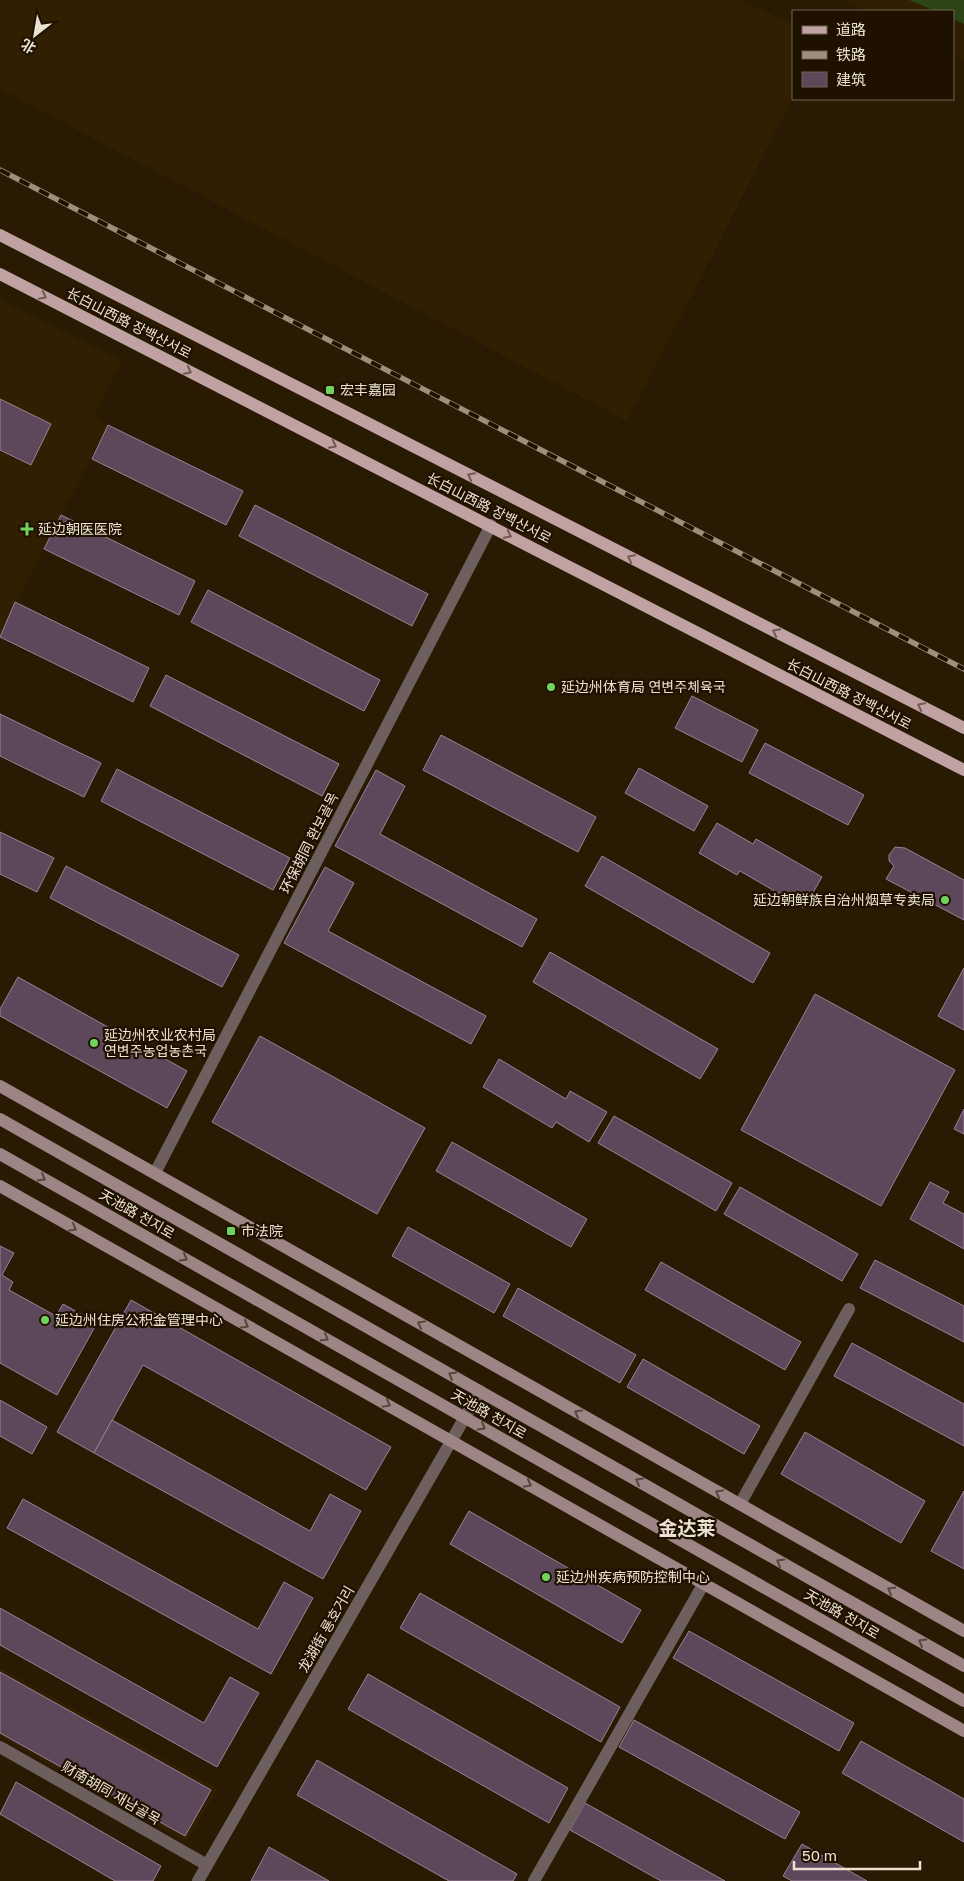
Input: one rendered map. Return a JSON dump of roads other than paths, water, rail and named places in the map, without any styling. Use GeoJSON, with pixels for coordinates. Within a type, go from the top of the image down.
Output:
{"type":"FeatureCollection","features":[{"type":"Feature","properties":{"kind":"main road","name":"长白山西路 장백산서로"},"geometry":{"type":"LineString","coordinates":[[0,234],[964,728]]}},
{"type":"Feature","properties":{"kind":"main road","name":"长白山西路 장백산서로"},"geometry":{"type":"LineString","coordinates":[[0,274],[964,770]]}},
{"type":"Feature","properties":{"kind":"street","name":"环保胡同 환보골목"},"geometry":{"type":"LineString","coordinates":[[155,1174],[491,526]]}},
{"type":"Feature","properties":{"kind":"street"},"geometry":{"type":"LineString","coordinates":[[0,1086],[964,1631]]}},
{"type":"Feature","properties":{"kind":"street","name":"天池路 천지로"},"geometry":{"type":"LineString","coordinates":[[0,1119],[964,1666]]}},
{"type":"Feature","properties":{"kind":"street","name":"天池路 천지로"},"geometry":{"type":"LineString","coordinates":[[0,1154],[964,1701]]}},
{"type":"Feature","properties":{"kind":"street"},"geometry":{"type":"LineString","coordinates":[[0,1186],[964,1731]]}},
{"type":"Feature","properties":{"kind":"street"},"geometry":{"type":"LineString","coordinates":[[740,1504],[849,1309]]}},
{"type":"Feature","properties":{"kind":"street","name":"龙湖街 룡호거리"},"geometry":{"type":"LineString","coordinates":[[198,1881],[480,1391]]}},
{"type":"Feature","properties":{"kind":"street"},"geometry":{"type":"LineString","coordinates":[[534,1881],[704,1583]]}},
{"type":"Feature","properties":{"kind":"street","name":"财南胡同 재남골목"},"geometry":{"type":"LineString","coordinates":[[0,1747],[207,1865]]}},
{"type":"Feature","properties":{"kind":"railway"},"geometry":{"type":"LineString","coordinates":[[0,170],[964,669]]}},
{"type":"Feature","properties":{"kind":"place","name":"宏丰嘉园"},"geometry":{"type":"Point","coordinates":[330,390]}},
{"type":"Feature","properties":{"kind":"place","name":"延边朝医医院"},"geometry":{"type":"Point","coordinates":[27,529]}},
{"type":"Feature","properties":{"kind":"place","name":"延边州体育局 연변주체육국"},"geometry":{"type":"Point","coordinates":[551,687]}},
{"type":"Feature","properties":{"kind":"place","name":"延边朝鲜族自治州烟草专卖局"},"geometry":{"type":"Point","coordinates":[945,900]}},
{"type":"Feature","properties":{"kind":"place","name":"延边州农业农村局 연변주농업농촌국"},"geometry":{"type":"Point","coordinates":[94,1043]}},
{"type":"Feature","properties":{"kind":"place","name":"市法院"},"geometry":{"type":"Point","coordinates":[231,1231]}},
{"type":"Feature","properties":{"kind":"place","name":"延边州住房公积金管理中心"},"geometry":{"type":"Point","coordinates":[45,1320]}},
{"type":"Feature","properties":{"kind":"place","name":"延边州疾病预防控制中心"},"geometry":{"type":"Point","coordinates":[546,1577]}},
{"type":"Feature","properties":{"kind":"district","name":"金达莱"},"geometry":{"type":"Point","coordinates":[687,1528]}}]}
